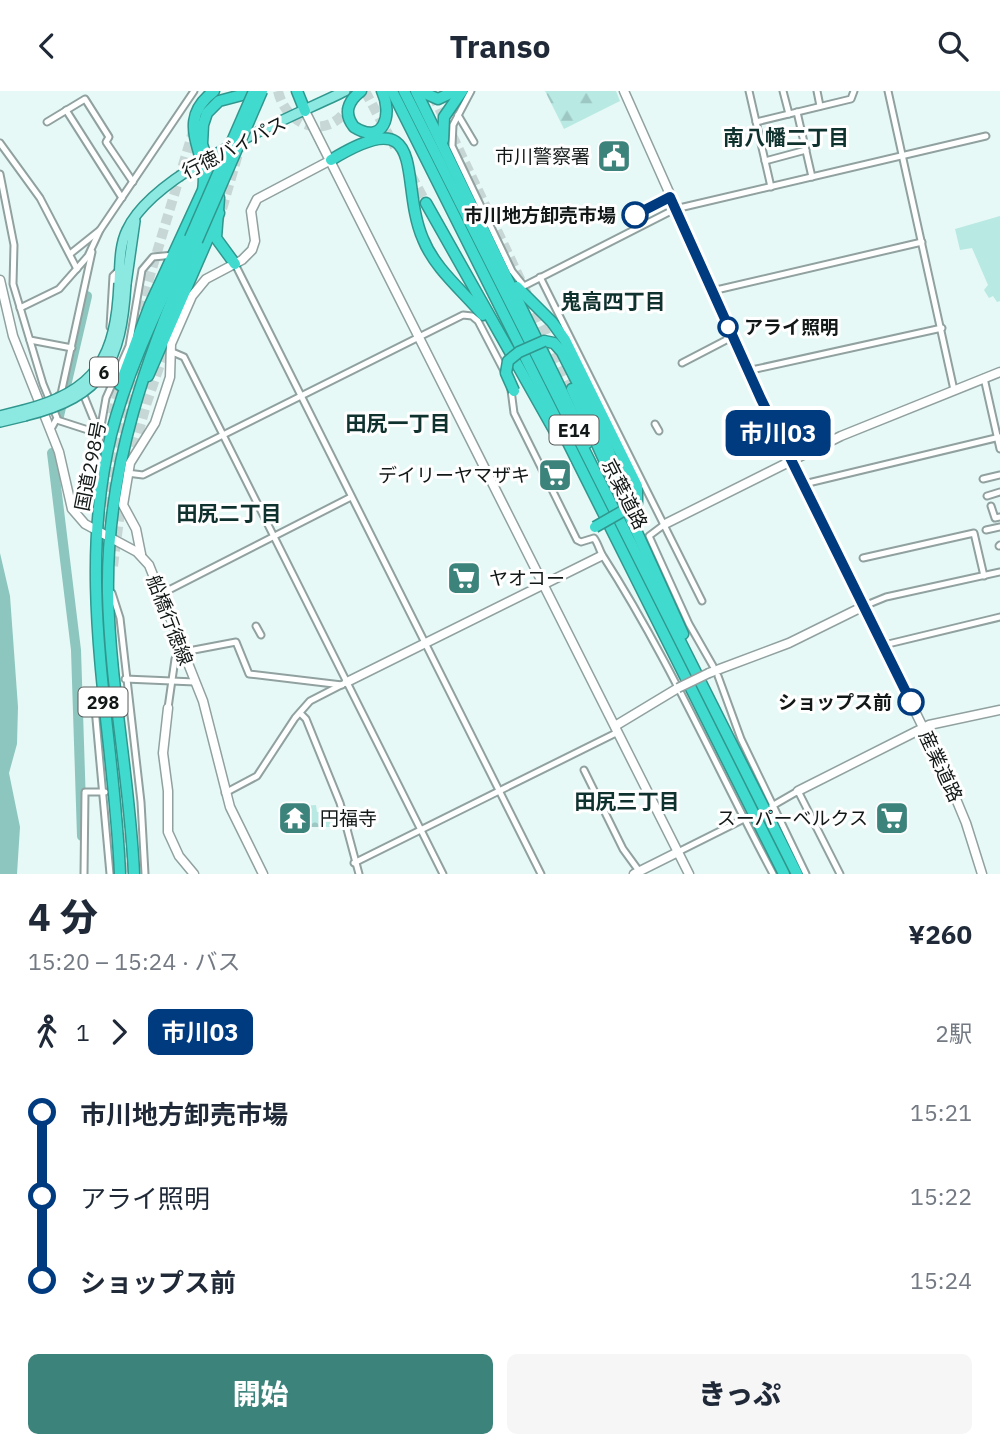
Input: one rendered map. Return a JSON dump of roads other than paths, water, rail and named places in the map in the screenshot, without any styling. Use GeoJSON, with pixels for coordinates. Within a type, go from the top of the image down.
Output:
{"type":"FeatureCollection","features":[{"type":"Feature","properties":{"kind":"highway"},"geometry":{"type":"LineString","coordinates":[[197,149],[190,137],[189,121],[204,91]]}},
{"type":"Feature","properties":{"kind":"highway","name":"298"},"geometry":{"type":"LineString","coordinates":[[120,459],[153,365],[199,261],[198,240],[219,213],[218,193],[197,149],[195,119],[201,104],[214,91]]}},
{"type":"Feature","properties":{"kind":"highway","name":"298"},"geometry":{"type":"LineString","coordinates":[[112,433],[115,407],[126,367],[203,190],[204,120],[215,103],[235,93],[258,91]]}},
{"type":"Feature","properties":{"kind":"highway","name":"国道298号"},"geometry":{"type":"LineString","coordinates":[[134,874],[111,645],[108,576],[120,459],[147,362],[258,91]]}},
{"type":"Feature","properties":{"kind":"highway"},"geometry":{"type":"LineString","coordinates":[[297,91],[305,111]]}},
{"type":"Feature","properties":{"kind":"highway"},"geometry":{"type":"LineString","coordinates":[[361,91],[350,101],[348,114],[354,127],[367,132],[379,129],[387,119],[388,108],[382,91]]}},
{"type":"Feature","properties":{"kind":"highway","name":"京葉道路"},"geometry":{"type":"LineString","coordinates":[[392,91],[784,874]]}},
{"type":"Feature","properties":{"kind":"highway","name":"京葉道路"},"geometry":{"type":"LineString","coordinates":[[404,91],[797,874]]}},
{"type":"Feature","properties":{"kind":"highway"},"geometry":{"type":"LineString","coordinates":[[418,91],[580,428],[623,529]]}},
{"type":"Feature","properties":{"kind":"highway"},"geometry":{"type":"LineString","coordinates":[[418,91],[439,99],[455,91]]}},
{"type":"Feature","properties":{"kind":"highway"},"geometry":{"type":"LineString","coordinates":[[452,164],[442,128],[447,112],[462,91]]}},
{"type":"Feature","properties":{"kind":"highway"},"geometry":{"type":"LineString","coordinates":[[331,160],[371,139],[386,139],[400,146],[410,164],[414,213],[426,246],[499,335]]}},
{"type":"Feature","properties":{"kind":"highway"},"geometry":{"type":"LineString","coordinates":[[426,202],[604,516]]}},
{"type":"Feature","properties":{"kind":"highway"},"geometry":{"type":"LineString","coordinates":[[219,213],[216,235],[235,264]]}},
{"type":"Feature","properties":{"kind":"highway"},"geometry":{"type":"LineString","coordinates":[[187,222],[189,232],[198,240],[225,249]]}},
{"type":"Feature","properties":{"kind":"highway","name":"国道298号"},"geometry":{"type":"LineString","coordinates":[[120,874],[116,808],[94,602],[96,530],[112,433],[136,360],[198,240]]}},
{"type":"Feature","properties":{"kind":"highway"},"geometry":{"type":"LineString","coordinates":[[199,261],[211,249],[225,249]]}},
{"type":"Feature","properties":{"kind":"highway"},"geometry":{"type":"LineString","coordinates":[[508,276],[565,340],[636,484],[637,503],[595,527]]}},
{"type":"Feature","properties":{"kind":"highway"},"geometry":{"type":"LineString","coordinates":[[514,391],[506,373],[508,361],[519,352],[544,341],[554,343],[561,350],[601,429],[636,527]]}},
{"type":"Feature","properties":{"kind":"highway"},"geometry":{"type":"LineString","coordinates":[[572,389],[636,527],[717,715]]}},
{"type":"Feature","properties":{"kind":"main road","name":"行徳バイパス"},"geometry":{"type":"LineString","coordinates":[[0,422],[60,406],[84,392],[111,361],[120,338],[122,283],[119,270],[124,237],[158,191],[204,162],[345,91]]}},
{"type":"Feature","properties":{"kind":"main road","name":"行徳バイパス"},"geometry":{"type":"LineString","coordinates":[[0,416],[61,398],[96,370],[114,335],[135,220]]}},
{"type":"Feature","properties":{"kind":"street"},"geometry":{"type":"LineString","coordinates":[[49,402],[61,394],[92,252],[100,230],[194,91]]}},
{"type":"Feature","properties":{"kind":"street"},"geometry":{"type":"LineString","coordinates":[[471,91],[458,115],[451,136],[454,155],[512,271],[524,286],[675,209],[986,136]]}},
{"type":"Feature","properties":{"kind":"street","name":"産業道路"},"geometry":{"type":"LineString","coordinates":[[624,91],[747,371],[924,728],[960,807],[982,874]]}},
{"type":"Feature","properties":{"kind":"street"},"geometry":{"type":"LineString","coordinates":[[749,91],[771,187]]}},
{"type":"Feature","properties":{"kind":"street"},"geometry":{"type":"LineString","coordinates":[[783,91],[789,114]]}},
{"type":"Feature","properties":{"kind":"street"},"geometry":{"type":"LineString","coordinates":[[817,91],[820,106]]}},
{"type":"Feature","properties":{"kind":"street"},"geometry":{"type":"LineString","coordinates":[[756,122],[852,99],[854,91]]}},
{"type":"Feature","properties":{"kind":"street"},"geometry":{"type":"LineString","coordinates":[[888,91],[954,390]]}},
{"type":"Feature","properties":{"kind":"street"},"geometry":{"type":"LineString","coordinates":[[47,122],[85,99],[109,137],[106,142],[133,182]]}},
{"type":"Feature","properties":{"kind":"street"},"geometry":{"type":"LineString","coordinates":[[66,110],[122,198]]}},
{"type":"Feature","properties":{"kind":"street"},"geometry":{"type":"LineString","coordinates":[[305,111],[689,874]]}},
{"type":"Feature","properties":{"kind":"street"},"geometry":{"type":"LineString","coordinates":[[797,112],[812,177]]}},
{"type":"Feature","properties":{"kind":"street"},"geometry":{"type":"LineString","coordinates":[[458,115],[474,142]]}},
{"type":"Feature","properties":{"kind":"street"},"geometry":{"type":"LineString","coordinates":[[0,143],[40,198],[77,268]]}},
{"type":"Feature","properties":{"kind":"street"},"geometry":{"type":"LineString","coordinates":[[765,161],[806,150]]}},
{"type":"Feature","properties":{"kind":"street"},"geometry":{"type":"LineString","coordinates":[[141,554],[136,529],[123,505],[127,473],[135,452],[155,423],[170,377],[170,351],[196,290],[206,279],[248,255],[255,241],[251,211],[257,199],[331,160]]}},
{"type":"Feature","properties":{"kind":"street"},"geometry":{"type":"LineString","coordinates":[[0,174],[14,244],[13,284],[57,421]]}},
{"type":"Feature","properties":{"kind":"street"},"geometry":{"type":"LineString","coordinates":[[70,254],[100,230]]}},
{"type":"Feature","properties":{"kind":"street"},"geometry":{"type":"LineString","coordinates":[[712,291],[922,241]]}},
{"type":"Feature","properties":{"kind":"street"},"geometry":{"type":"LineString","coordinates":[[20,307],[59,289],[92,252]]}},
{"type":"Feature","properties":{"kind":"street"},"geometry":{"type":"LineString","coordinates":[[102,485],[95,468],[100,431],[111,381],[132,335],[142,270],[153,257],[174,255]]}},
{"type":"Feature","properties":{"kind":"street"},"geometry":{"type":"LineString","coordinates":[[235,264],[541,874]]}},
{"type":"Feature","properties":{"kind":"street"},"geometry":{"type":"LineString","coordinates":[[94,423],[81,389],[82,379],[94,365],[107,338],[113,276],[119,270]]}},
{"type":"Feature","properties":{"kind":"street"},"geometry":{"type":"LineString","coordinates":[[540,277],[702,601]]}},
{"type":"Feature","properties":{"kind":"street","name":"船橋行徳線"},"geometry":{"type":"LineString","coordinates":[[0,280],[13,336],[51,429],[72,509],[83,522],[141,554],[161,594],[206,710],[225,793],[263,874]]}},
{"type":"Feature","properties":{"kind":"street"},"geometry":{"type":"LineString","coordinates":[[127,473],[143,475],[463,315],[475,318],[512,390],[514,413],[577,540],[581,543],[594,538],[601,556],[618,576],[674,677],[773,874]]}},
{"type":"Feature","properties":{"kind":"street"},"geometry":{"type":"LineString","coordinates":[[747,371],[942,328]]}},
{"type":"Feature","properties":{"kind":"street"},"geometry":{"type":"LineString","coordinates":[[682,363],[733,337]]}},
{"type":"Feature","properties":{"kind":"street"},"geometry":{"type":"LineString","coordinates":[[30,340],[72,348]]}},
{"type":"Feature","properties":{"kind":"street"},"geometry":{"type":"LineString","coordinates":[[170,351],[184,357],[443,874]]}},
{"type":"Feature","properties":{"kind":"street"},"geometry":{"type":"LineString","coordinates":[[806,874],[772,806],[713,671],[688,624],[649,537],[665,524],[792,459],[1000,372]]}},
{"type":"Feature","properties":{"kind":"street"},"geometry":{"type":"LineString","coordinates":[[984,378],[1000,449]]}},
{"type":"Feature","properties":{"kind":"street"},"geometry":{"type":"LineString","coordinates":[[49,402],[81,389]]}},
{"type":"Feature","properties":{"kind":"street"},"geometry":{"type":"LineString","coordinates":[[51,429],[57,421]]}},
{"type":"Feature","properties":{"kind":"street"},"geometry":{"type":"LineString","coordinates":[[57,421],[91,431]]}},
{"type":"Feature","properties":{"kind":"street"},"geometry":{"type":"LineString","coordinates":[[655,424],[659,431]]}},
{"type":"Feature","properties":{"kind":"street"},"geometry":{"type":"LineString","coordinates":[[804,484],[999,437]]}},
{"type":"Feature","properties":{"kind":"street"},"geometry":{"type":"LineString","coordinates":[[983,479],[1000,475]]}},
{"type":"Feature","properties":{"kind":"street"},"geometry":{"type":"LineString","coordinates":[[987,496],[1000,492]]}},
{"type":"Feature","properties":{"kind":"street"},"geometry":{"type":"LineString","coordinates":[[161,594],[351,497]]}},
{"type":"Feature","properties":{"kind":"street"},"geometry":{"type":"LineString","coordinates":[[992,506],[995,518],[1000,517]]}},
{"type":"Feature","properties":{"kind":"street"},"geometry":{"type":"LineString","coordinates":[[113,539],[130,536],[131,522]]}},
{"type":"Feature","properties":{"kind":"street"},"geometry":{"type":"LineString","coordinates":[[986,530],[1000,527]]}},
{"type":"Feature","properties":{"kind":"street"},"geometry":{"type":"LineString","coordinates":[[863,558],[974,533],[984,576]]}},
{"type":"Feature","properties":{"kind":"street"},"geometry":{"type":"LineString","coordinates":[[225,793],[254,780],[310,701],[601,556]]}},
{"type":"Feature","properties":{"kind":"street"},"geometry":{"type":"LineString","coordinates":[[354,863],[617,729],[678,688],[713,671],[789,643],[886,597],[1000,572]]}},
{"type":"Feature","properties":{"kind":"street"},"geometry":{"type":"LineString","coordinates":[[108,576],[120,618],[141,802],[145,874]]}},
{"type":"Feature","properties":{"kind":"street"},"geometry":{"type":"LineString","coordinates":[[884,645],[1000,617]]}},
{"type":"Feature","properties":{"kind":"street"},"geometry":{"type":"LineString","coordinates":[[256,626],[261,635]]}},
{"type":"Feature","properties":{"kind":"street"},"geometry":{"type":"LineString","coordinates":[[194,874],[178,856],[168,832],[168,791],[163,753],[174,659],[182,651],[236,642],[248,674],[345,683]]}},
{"type":"Feature","properties":{"kind":"street"},"geometry":{"type":"LineString","coordinates":[[125,679],[195,682]]}},
{"type":"Feature","properties":{"kind":"street"},"geometry":{"type":"LineString","coordinates":[[103,698],[95,708],[105,792],[110,874]]}},
{"type":"Feature","properties":{"kind":"street"},"geometry":{"type":"LineString","coordinates":[[772,806],[924,728],[1000,710]]}},
{"type":"Feature","properties":{"kind":"street"},"geometry":{"type":"LineString","coordinates":[[300,713],[306,719],[340,803],[359,874]]}},
{"type":"Feature","properties":{"kind":"street"},"geometry":{"type":"LineString","coordinates":[[584,770],[636,873],[744,819]]}},
{"type":"Feature","properties":{"kind":"street"},"geometry":{"type":"LineString","coordinates":[[798,791],[840,874]]}},
{"type":"Feature","properties":{"kind":"street"},"geometry":{"type":"LineString","coordinates":[[84,874],[85,792],[105,792]]}},
{"type":"Feature","properties":{"kind":"waterway"},"geometry":{"type":"LineString","coordinates":[[59,416],[87,296]]}},
{"type":"Feature","properties":{"kind":"waterway"},"geometry":{"type":"LineString","coordinates":[[52,453],[76,650],[82,836]]}},
{"type":"Feature","properties":{"kind":"tunnel"},"geometry":{"type":"LineString","coordinates":[[278,91],[291,114],[300,122],[311,126],[332,123],[350,103]]}},
{"type":"Feature","properties":{"kind":"tunnel"},"geometry":{"type":"LineString","coordinates":[[365,91],[395,147]]}},
{"type":"Feature","properties":{"kind":"tunnel"},"geometry":{"type":"LineString","coordinates":[[433,95],[572,389]]}},
{"type":"Feature","properties":{"kind":"tunnel"},"geometry":{"type":"LineString","coordinates":[[131,339],[195,125]]}},
{"type":"Feature","properties":{"kind":"tunnel"},"geometry":{"type":"LineString","coordinates":[[218,223],[240,147]]}},
{"type":"Feature","properties":{"kind":"tunnel"},"geometry":{"type":"LineString","coordinates":[[411,175],[426,203]]}},
{"type":"Feature","properties":{"kind":"tunnel"},"geometry":{"type":"LineString","coordinates":[[104,597],[107,525],[118,454],[136,384],[161,316]]}},
{"type":"Feature","properties":{"kind":"tunnel"},"geometry":{"type":"LineString","coordinates":[[130,462],[171,333]]}},
{"type":"Feature","properties":{"kind":"tunnel"},"geometry":{"type":"LineString","coordinates":[[113,414],[121,377]]}},
{"type":"Feature","properties":{"kind":"tunnel"},"geometry":{"type":"LineString","coordinates":[[113,566],[122,497]]}},
{"type":"Feature","properties":{"kind":"tunnel"},"geometry":{"type":"LineString","coordinates":[[117,773],[125,874]]}},
{"type":"Feature","properties":{"kind":"place","name":"市川警察署"},"geometry":{"type":"Point","coordinates":[614,156]}},
{"type":"Feature","properties":{"kind":"place","name":"市川地方卸売市場"},"geometry":{"type":"Point","coordinates":[635,215]}},
{"type":"Feature","properties":{"kind":"place","name":"アライ照明"},"geometry":{"type":"Point","coordinates":[728,327]}},
{"type":"Feature","properties":{"kind":"place","name":"デイリーヤマザキ"},"geometry":{"type":"Point","coordinates":[555,475]}},
{"type":"Feature","properties":{"kind":"place","name":"ヤオコー"},"geometry":{"type":"Point","coordinates":[464,578]}},
{"type":"Feature","properties":{"kind":"place","name":"ショップス前"},"geometry":{"type":"Point","coordinates":[911,702]}},
{"type":"Feature","properties":{"kind":"place","name":"円福寺"},"geometry":{"type":"Point","coordinates":[295,818]}},
{"type":"Feature","properties":{"kind":"place","name":"スーパーベルクス"},"geometry":{"type":"Point","coordinates":[892,818]}},
{"type":"Feature","properties":{"kind":"district","name":"南八幡二丁目"},"geometry":{"type":"Point","coordinates":[786,137]}},
{"type":"Feature","properties":{"kind":"district","name":"鬼高四丁目"},"geometry":{"type":"Point","coordinates":[613,301]}},
{"type":"Feature","properties":{"kind":"district","name":"田尻一丁目"},"geometry":{"type":"Point","coordinates":[398,423]}},
{"type":"Feature","properties":{"kind":"district","name":"田尻二丁目"},"geometry":{"type":"Point","coordinates":[229,513]}},
{"type":"Feature","properties":{"kind":"district","name":"田尻三丁目"},"geometry":{"type":"Point","coordinates":[627,801]}}]}
